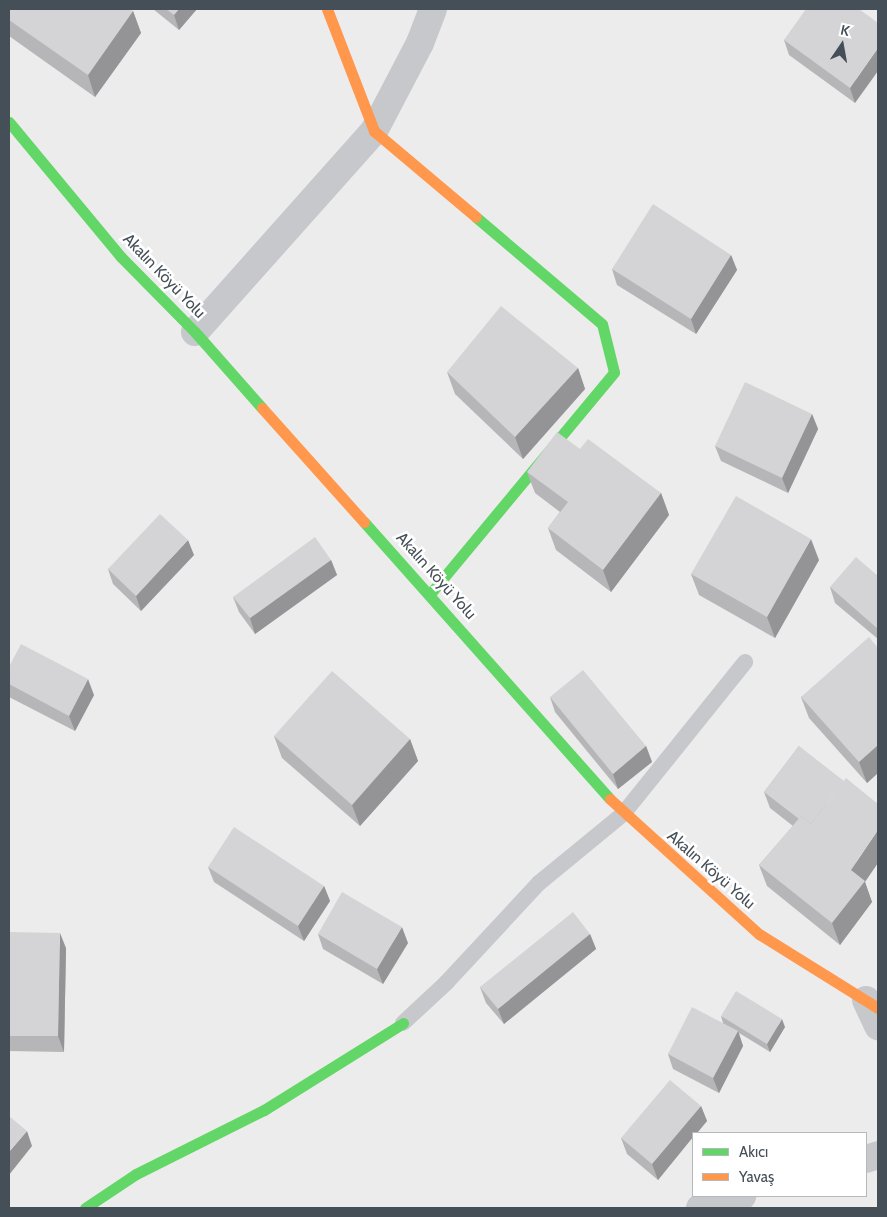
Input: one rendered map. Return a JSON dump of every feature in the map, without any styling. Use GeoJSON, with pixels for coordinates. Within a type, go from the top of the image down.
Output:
{"type":"FeatureCollection","features":[{"type":"Feature","properties":{"kind":"street"},"geometry":{"type":"LineString","coordinates":[[327,9],[374,131],[602,324],[614,372],[430,594]]}},
{"type":"Feature","properties":{"kind":"street"},"geometry":{"type":"LineString","coordinates":[[195,332],[374,131],[420,43],[434,9]]}},
{"type":"Feature","properties":{"kind":"street","name":"Akalın Köyü Yolu"},"geometry":{"type":"LineString","coordinates":[[9,122],[121,257],[195,332],[624,814],[759,934],[872,1004]]}},
{"type":"Feature","properties":{"kind":"street"},"geometry":{"type":"LineString","coordinates":[[872,1004],[878,1026]]}},
{"type":"Feature","properties":{"kind":"street"},"geometry":{"type":"LineString","coordinates":[[85,1208],[136,1174],[264,1110],[403,1023]]}},
{"type":"Feature","properties":{"kind":"street"},"geometry":{"type":"LineString","coordinates":[[700,1208],[738,1197]]}},
{"type":"Feature","properties":{"kind":"lane"},"geometry":{"type":"LineString","coordinates":[[403,1023],[446,983],[539,883],[624,814],[745,662]]}},
{"type":"Feature","properties":{"kind":"building"},"geometry":{"type":"Polygon","coordinates":[[[9,9],[129,9],[133,11],[88,75],[9,20],[9,9]]]}},
{"type":"Feature","properties":{"kind":"building"},"geometry":{"type":"Polygon","coordinates":[[[166,9],[179,9],[174,15],[166,9]]]}},
{"type":"Feature","properties":{"kind":"building"},"geometry":{"type":"Polygon","coordinates":[[[806,9],[859,9],[878,23],[878,48],[850,88],[784,40],[806,9]]]}},
{"type":"Feature","properties":{"kind":"building"},"geometry":{"type":"Polygon","coordinates":[[[653,204],[731,255],[691,319],[612,269],[653,204]]]}},
{"type":"Feature","properties":{"kind":"building"},"geometry":{"type":"Polygon","coordinates":[[[501,306],[578,368],[515,437],[447,372],[501,306]]]}},
{"type":"Feature","properties":{"kind":"building"},"geometry":{"type":"Polygon","coordinates":[[[745,382],[812,414],[782,478],[715,446],[745,382]]]}},
{"type":"Feature","properties":{"kind":"building"},"geometry":{"type":"Polygon","coordinates":[[[557,432],[580,449],[588,439],[661,493],[603,570],[548,528],[568,502],[527,472],[557,432]]]}},
{"type":"Feature","properties":{"kind":"building"},"geometry":{"type":"Polygon","coordinates":[[[736,496],[811,539],[767,617],[691,574],[736,496]]]}},
{"type":"Feature","properties":{"kind":"building"},"geometry":{"type":"Polygon","coordinates":[[[160,514],[188,540],[136,596],[108,569],[160,514]]]}},
{"type":"Feature","properties":{"kind":"building"},"geometry":{"type":"Polygon","coordinates":[[[315,537],[331,560],[250,618],[233,597],[315,537]]]}},
{"type":"Feature","properties":{"kind":"building"},"geometry":{"type":"Polygon","coordinates":[[[856,557],[878,576],[878,629],[830,587],[856,557]]]}},
{"type":"Feature","properties":{"kind":"building"},"geometry":{"type":"Polygon","coordinates":[[[869,637],[878,648],[878,745],[859,762],[801,697],[869,637]]]}},
{"type":"Feature","properties":{"kind":"building"},"geometry":{"type":"Polygon","coordinates":[[[21,644],[88,679],[69,716],[9,684],[9,667],[21,644]]]}},
{"type":"Feature","properties":{"kind":"building"},"geometry":{"type":"Polygon","coordinates":[[[583,670],[646,746],[613,774],[550,697],[583,670]]]}},
{"type":"Feature","properties":{"kind":"building"},"geometry":{"type":"Polygon","coordinates":[[[332,671],[410,739],[352,805],[274,736],[332,671]]]}},
{"type":"Feature","properties":{"kind":"building"},"geometry":{"type":"Polygon","coordinates":[[[799,746],[844,781],[811,824],[801,816],[799,819],[764,792],[799,746]]]}},
{"type":"Feature","properties":{"kind":"building"},"geometry":{"type":"Polygon","coordinates":[[[846,778],[878,804],[878,830],[851,870],[865,881],[832,923],[759,865],[801,816],[811,824],[846,778]]]}},
{"type":"Feature","properties":{"kind":"building"},"geometry":{"type":"Polygon","coordinates":[[[234,827],[324,886],[298,926],[208,867],[234,827]]]}},
{"type":"Feature","properties":{"kind":"building"},"geometry":{"type":"Polygon","coordinates":[[[342,892],[402,927],[377,969],[318,934],[342,892]]]}},
{"type":"Feature","properties":{"kind":"building"},"geometry":{"type":"Polygon","coordinates":[[[573,912],[590,934],[498,1009],[480,987],[573,912]]]}},
{"type":"Feature","properties":{"kind":"building"},"geometry":{"type":"Polygon","coordinates":[[[9,932],[60,933],[58,1036],[9,1036],[9,932]]]}},
{"type":"Feature","properties":{"kind":"building"},"geometry":{"type":"Polygon","coordinates":[[[736,991],[782,1019],[767,1044],[721,1016],[736,991]]]}},
{"type":"Feature","properties":{"kind":"building"},"geometry":{"type":"Polygon","coordinates":[[[692,1007],[738,1031],[713,1078],[668,1054],[692,1007]]]}},
{"type":"Feature","properties":{"kind":"building"},"geometry":{"type":"Polygon","coordinates":[[[670,1080],[701,1106],[652,1164],[621,1138],[670,1080]]]}},
{"type":"Feature","properties":{"kind":"building"},"geometry":{"type":"Polygon","coordinates":[[[9,1116],[27,1131],[9,1152],[9,1116]]]}},
{"type":"Feature","properties":{"kind":"traffic: fast"},"geometry":{"type":"LineString","coordinates":[[9,122],[121,257],[195,332],[262,408]]}},
{"type":"Feature","properties":{"kind":"traffic: fast"},"geometry":{"type":"LineString","coordinates":[[430,594],[614,372],[602,324],[476,217]]}},
{"type":"Feature","properties":{"kind":"traffic: fast"},"geometry":{"type":"LineString","coordinates":[[364,522],[610,799]]}},
{"type":"Feature","properties":{"kind":"traffic: fast"},"geometry":{"type":"LineString","coordinates":[[85,1208],[136,1174],[264,1110],[403,1023]]}},
{"type":"Feature","properties":{"kind":"traffic: slow"},"geometry":{"type":"LineString","coordinates":[[327,9],[374,131],[476,217]]}},
{"type":"Feature","properties":{"kind":"traffic: slow"},"geometry":{"type":"LineString","coordinates":[[262,408],[364,522]]}},
{"type":"Feature","properties":{"kind":"traffic: slow"},"geometry":{"type":"LineString","coordinates":[[610,799],[759,934],[878,1008]]}}]}
